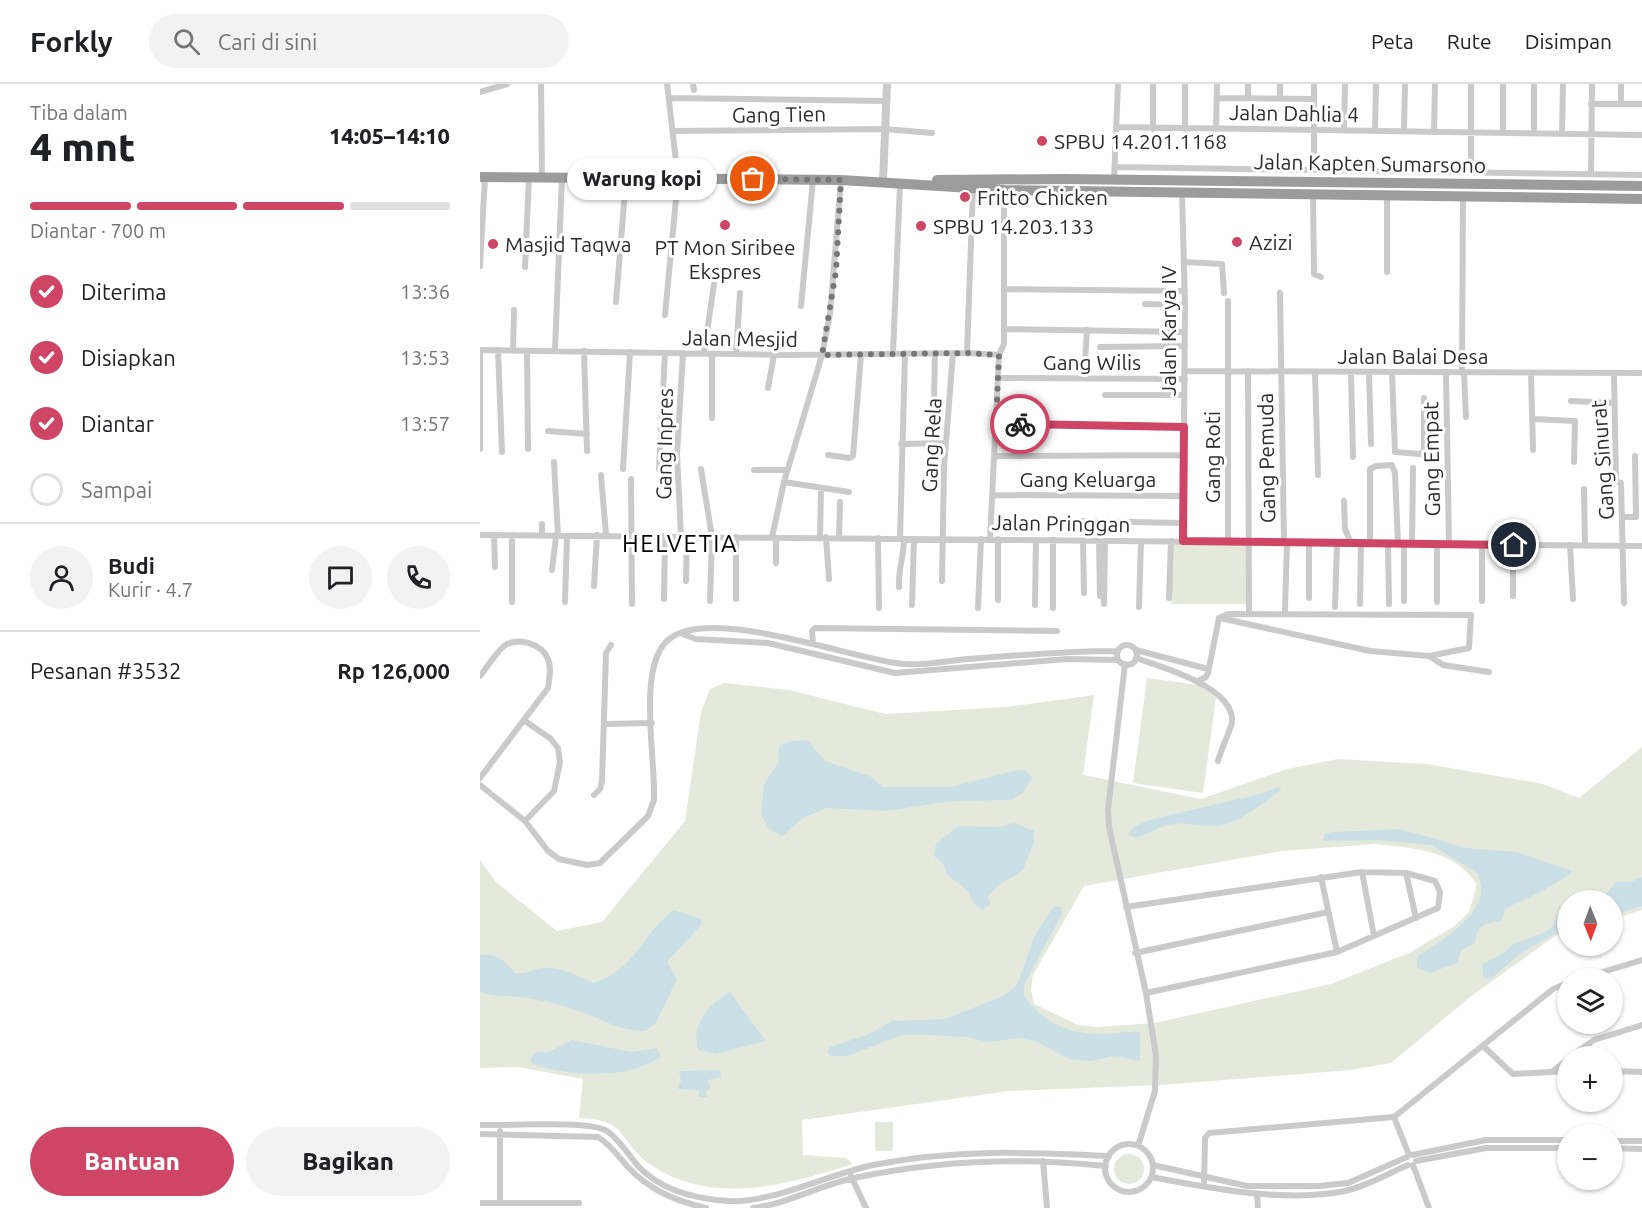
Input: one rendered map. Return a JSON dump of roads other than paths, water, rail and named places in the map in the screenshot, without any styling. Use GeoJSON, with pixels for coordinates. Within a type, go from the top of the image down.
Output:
{"type":"FeatureCollection","features":[{"type":"Feature","properties":{"kind":"highway","name":"Jalan Kapten Sumarsono"},"geometry":{"type":"LineString","coordinates":[[482,177],[841,180],[1004,190],[1387,195],[1463,199],[1526,197],[1642,199]]}},
{"type":"Feature","properties":{"kind":"highway","name":"Jalan Kapten Sumarsono"},"geometry":{"type":"LineString","coordinates":[[883,182],[890,179],[1114,180],[1642,186]]}},
{"type":"Feature","properties":{"kind":"highway"},"geometry":{"type":"LineString","coordinates":[[1526,184],[1526,197]]}},
{"type":"Feature","properties":{"kind":"street"},"geometry":{"type":"LineString","coordinates":[[480,92],[507,84]]}},
{"type":"Feature","properties":{"kind":"street"},"geometry":{"type":"LineString","coordinates":[[541,84],[542,177]]}},
{"type":"Feature","properties":{"kind":"street"},"geometry":{"type":"LineString","coordinates":[[665,315],[678,178],[667,84]]}},
{"type":"Feature","properties":{"kind":"street"},"geometry":{"type":"LineString","coordinates":[[883,182],[887,84]]}},
{"type":"Feature","properties":{"kind":"street"},"geometry":{"type":"LineString","coordinates":[[1114,180],[1118,84]]}},
{"type":"Feature","properties":{"kind":"street"},"geometry":{"type":"LineString","coordinates":[[1153,84],[1153,129]]}},
{"type":"Feature","properties":{"kind":"street"},"geometry":{"type":"LineString","coordinates":[[1185,84],[1185,129]]}},
{"type":"Feature","properties":{"kind":"street"},"geometry":{"type":"LineString","coordinates":[[1216,84],[1216,129]]}},
{"type":"Feature","properties":{"kind":"street"},"geometry":{"type":"LineString","coordinates":[[1248,84],[1248,99]]}},
{"type":"Feature","properties":{"kind":"street"},"geometry":{"type":"LineString","coordinates":[[1280,84],[1280,98]]}},
{"type":"Feature","properties":{"kind":"street"},"geometry":{"type":"LineString","coordinates":[[1314,84],[1314,170]]}},
{"type":"Feature","properties":{"kind":"street"},"geometry":{"type":"LineString","coordinates":[[1344,130],[1345,84]]}},
{"type":"Feature","properties":{"kind":"street"},"geometry":{"type":"LineString","coordinates":[[1375,130],[1376,84]]}},
{"type":"Feature","properties":{"kind":"street"},"geometry":{"type":"LineString","coordinates":[[1404,131],[1405,84]]}},
{"type":"Feature","properties":{"kind":"street"},"geometry":{"type":"LineString","coordinates":[[1434,130],[1435,84]]}},
{"type":"Feature","properties":{"kind":"street"},"geometry":{"type":"LineString","coordinates":[[1471,84],[1471,172]]}},
{"type":"Feature","properties":{"kind":"street"},"geometry":{"type":"LineString","coordinates":[[1503,84],[1503,132]]}},
{"type":"Feature","properties":{"kind":"street"},"geometry":{"type":"LineString","coordinates":[[1534,84],[1534,133]]}},
{"type":"Feature","properties":{"kind":"street"},"geometry":{"type":"LineString","coordinates":[[1562,134],[1563,84]]}},
{"type":"Feature","properties":{"kind":"street"},"geometry":{"type":"LineString","coordinates":[[1592,84],[1592,174]]}},
{"type":"Feature","properties":{"kind":"street"},"geometry":{"type":"LineString","coordinates":[[1621,84],[1621,104]]}},
{"type":"Feature","properties":{"kind":"street"},"geometry":{"type":"LineString","coordinates":[[669,98],[886,101]]}},
{"type":"Feature","properties":{"kind":"street"},"geometry":{"type":"LineString","coordinates":[[1217,98],[1314,99]]}},
{"type":"Feature","properties":{"kind":"street"},"geometry":{"type":"LineString","coordinates":[[1592,104],[1642,104]]}},
{"type":"Feature","properties":{"kind":"street","name":"Jalan Dahlia 4"},"geometry":{"type":"LineString","coordinates":[[1116,127],[1434,130],[1642,135]]}},
{"type":"Feature","properties":{"kind":"street","name":"Gang Tien"},"geometry":{"type":"LineString","coordinates":[[673,131],[885,129],[932,133]]}},
{"type":"Feature","properties":{"kind":"street"},"geometry":{"type":"LineString","coordinates":[[1115,167],[1642,175]]}},
{"type":"Feature","properties":{"kind":"street"},"geometry":{"type":"LineString","coordinates":[[480,266],[482,177]]}},
{"type":"Feature","properties":{"kind":"street"},"geometry":{"type":"LineString","coordinates":[[525,267],[529,177]]}},
{"type":"Feature","properties":{"kind":"street"},"geometry":{"type":"LineString","coordinates":[[555,350],[562,177]]}},
{"type":"Feature","properties":{"kind":"street"},"geometry":{"type":"LineString","coordinates":[[616,302],[626,178]]}},
{"type":"Feature","properties":{"kind":"street"},"geometry":{"type":"LineString","coordinates":[[801,306],[813,180]]}},
{"type":"Feature","properties":{"kind":"street"},"geometry":{"type":"LineString","coordinates":[[776,563],[774,537],[784,482],[822,355],[836,271],[841,180]]}},
{"type":"Feature","properties":{"kind":"street"},"geometry":{"type":"LineString","coordinates":[[893,353],[900,185]]}},
{"type":"Feature","properties":{"kind":"street"},"geometry":{"type":"LineString","coordinates":[[967,353],[973,188]]}},
{"type":"Feature","properties":{"kind":"street"},"geometry":{"type":"LineString","coordinates":[[990,539],[999,355],[1004,344],[1005,329],[1004,190]]}},
{"type":"Feature","properties":{"kind":"street","name":"Jalan Karya IV"},"geometry":{"type":"LineString","coordinates":[[1182,192],[1185,291],[1183,541]]}},
{"type":"Feature","properties":{"kind":"street"},"geometry":{"type":"LineString","coordinates":[[1313,194],[1314,274],[1321,277]]}},
{"type":"Feature","properties":{"kind":"street"},"geometry":{"type":"LineString","coordinates":[[1387,195],[1387,272]]}},
{"type":"Feature","properties":{"kind":"street"},"geometry":{"type":"LineString","coordinates":[[1463,199],[1463,373],[1466,417]]}},
{"type":"Feature","properties":{"kind":"street"},"geometry":{"type":"LineString","coordinates":[[1184,262],[1222,264],[1224,293]]}},
{"type":"Feature","properties":{"kind":"street"},"geometry":{"type":"LineString","coordinates":[[704,353],[714,284]]}},
{"type":"Feature","properties":{"kind":"street"},"geometry":{"type":"LineString","coordinates":[[1004,289],[1185,291]]}},
{"type":"Feature","properties":{"kind":"street"},"geometry":{"type":"LineString","coordinates":[[736,354],[740,293]]}},
{"type":"Feature","properties":{"kind":"street","name":"Gang Pemuda"},"geometry":{"type":"LineString","coordinates":[[1280,293],[1286,543],[1285,610]]}},
{"type":"Feature","properties":{"kind":"street","name":"Gang Roti"},"geometry":{"type":"LineString","coordinates":[[1228,301],[1228,542]]}},
{"type":"Feature","properties":{"kind":"street"},"geometry":{"type":"LineString","coordinates":[[1145,304],[1185,305]]}},
{"type":"Feature","properties":{"kind":"street"},"geometry":{"type":"LineString","coordinates":[[513,351],[514,310]]}},
{"type":"Feature","properties":{"kind":"street"},"geometry":{"type":"LineString","coordinates":[[1005,329],[1185,332]]}},
{"type":"Feature","properties":{"kind":"street"},"geometry":{"type":"LineString","coordinates":[[1085,362],[1087,330]]}},
{"type":"Feature","properties":{"kind":"street"},"geometry":{"type":"LineString","coordinates":[[1100,347],[1185,346]]}},
{"type":"Feature","properties":{"kind":"street"},"geometry":{"type":"LineString","coordinates":[[480,350],[480,449]]}},
{"type":"Feature","properties":{"kind":"street","name":"Jalan Mesjid"},"geometry":{"type":"LineString","coordinates":[[480,350],[774,355],[967,353],[999,355]]}},
{"type":"Feature","properties":{"kind":"street"},"geometry":{"type":"LineString","coordinates":[[498,350],[502,452]]}},
{"type":"Feature","properties":{"kind":"street"},"geometry":{"type":"LineString","coordinates":[[527,351],[528,449]]}},
{"type":"Feature","properties":{"kind":"street"},"geometry":{"type":"LineString","coordinates":[[584,351],[587,451]]}},
{"type":"Feature","properties":{"kind":"street"},"geometry":{"type":"LineString","coordinates":[[623,469],[630,352]]}},
{"type":"Feature","properties":{"kind":"street"},"geometry":{"type":"LineString","coordinates":[[659,469],[665,353]]}},
{"type":"Feature","properties":{"kind":"street","name":"Gang Inpres"},"geometry":{"type":"LineString","coordinates":[[683,353],[677,454],[686,581]]}},
{"type":"Feature","properties":{"kind":"street"},"geometry":{"type":"LineString","coordinates":[[899,587],[898,572],[904,555],[901,444],[905,353]]}},
{"type":"Feature","properties":{"kind":"street"},"geometry":{"type":"LineString","coordinates":[[934,399],[935,353]]}},
{"type":"Feature","properties":{"kind":"street","name":"Gang Rela"},"geometry":{"type":"LineString","coordinates":[[942,581],[946,442],[953,353]]}},
{"type":"Feature","properties":{"kind":"street"},"geometry":{"type":"LineString","coordinates":[[712,354],[712,418]]}},
{"type":"Feature","properties":{"kind":"street"},"geometry":{"type":"LineString","coordinates":[[828,455],[849,458],[853,456],[861,354]]}},
{"type":"Feature","properties":{"kind":"street"},"geometry":{"type":"LineString","coordinates":[[768,388],[774,355]]}},
{"type":"Feature","properties":{"kind":"street","name":"Jalan Balai Desa"},"geometry":{"type":"LineString","coordinates":[[1185,371],[1642,373]]}},
{"type":"Feature","properties":{"kind":"street"},"geometry":{"type":"LineString","coordinates":[[1248,371],[1249,610]]}},
{"type":"Feature","properties":{"kind":"street"},"geometry":{"type":"LineString","coordinates":[[1369,372],[1371,444]]}},
{"type":"Feature","properties":{"kind":"street"},"geometry":{"type":"LineString","coordinates":[[1315,373],[1318,475]]}},
{"type":"Feature","properties":{"kind":"street"},"geometry":{"type":"LineString","coordinates":[[1351,373],[1353,457]]}},
{"type":"Feature","properties":{"kind":"street"},"geometry":{"type":"LineString","coordinates":[[1392,373],[1395,452],[1420,454],[1424,451],[1424,398]]}},
{"type":"Feature","properties":{"kind":"street","name":"Gang Empat"},"geometry":{"type":"LineString","coordinates":[[1446,373],[1449,544]]}},
{"type":"Feature","properties":{"kind":"street"},"geometry":{"type":"LineString","coordinates":[[1531,373],[1533,450]]}},
{"type":"Feature","properties":{"kind":"street","name":"Gang Sinurat"},"geometry":{"type":"LineString","coordinates":[[1614,373],[1616,481],[1621,483],[1624,603]]}},
{"type":"Feature","properties":{"kind":"street","name":"Gang Wilis"},"geometry":{"type":"LineString","coordinates":[[998,378],[1185,379]]}},
{"type":"Feature","properties":{"kind":"street"},"geometry":{"type":"LineString","coordinates":[[1105,395],[1184,395]]}},
{"type":"Feature","properties":{"kind":"street"},"geometry":{"type":"LineString","coordinates":[[1571,401],[1614,402]]}},
{"type":"Feature","properties":{"kind":"street"},"geometry":{"type":"LineString","coordinates":[[1533,419],[1575,421],[1574,462]]}},
{"type":"Feature","properties":{"kind":"street"},"geometry":{"type":"LineString","coordinates":[[996,423],[1184,427]]}},
{"type":"Feature","properties":{"kind":"street"},"geometry":{"type":"LineString","coordinates":[[548,431],[587,434]]}},
{"type":"Feature","properties":{"kind":"street"},"geometry":{"type":"LineString","coordinates":[[901,444],[946,442]]}},
{"type":"Feature","properties":{"kind":"street"},"geometry":{"type":"LineString","coordinates":[[995,456],[1184,456]]}},
{"type":"Feature","properties":{"kind":"street"},"geometry":{"type":"LineString","coordinates":[[1622,518],[1636,518],[1635,456]]}},
{"type":"Feature","properties":{"kind":"street"},"geometry":{"type":"LineString","coordinates":[[552,570],[557,536],[554,462]]}},
{"type":"Feature","properties":{"kind":"street"},"geometry":{"type":"LineString","coordinates":[[1370,543],[1370,469],[1376,466],[1392,465],[1395,473],[1404,601]]}},
{"type":"Feature","properties":{"kind":"street"},"geometry":{"type":"LineString","coordinates":[[1412,544],[1413,468]]}},
{"type":"Feature","properties":{"kind":"street"},"geometry":{"type":"LineString","coordinates":[[701,469],[712,537],[710,601]]}},
{"type":"Feature","properties":{"kind":"street"},"geometry":{"type":"LineString","coordinates":[[753,470],[787,470]]}},
{"type":"Feature","properties":{"kind":"street"},"geometry":{"type":"LineString","coordinates":[[601,475],[606,536]]}},
{"type":"Feature","properties":{"kind":"street"},"geometry":{"type":"LineString","coordinates":[[631,479],[632,604]]}},
{"type":"Feature","properties":{"kind":"street"},"geometry":{"type":"LineString","coordinates":[[784,482],[849,492]]}},
{"type":"Feature","properties":{"kind":"street"},"geometry":{"type":"LineString","coordinates":[[821,488],[823,537],[829,579]]}},
{"type":"Feature","properties":{"kind":"street"},"geometry":{"type":"LineString","coordinates":[[1584,489],[1585,546]]}},
{"type":"Feature","properties":{"kind":"street","name":"Gang Keluarga"},"geometry":{"type":"LineString","coordinates":[[993,495],[1183,496]]}},
{"type":"Feature","properties":{"kind":"street"},"geometry":{"type":"LineString","coordinates":[[1344,501],[1345,529],[1351,543]]}},
{"type":"Feature","properties":{"kind":"street"},"geometry":{"type":"LineString","coordinates":[[839,537],[840,502]]}},
{"type":"Feature","properties":{"kind":"street"},"geometry":{"type":"LineString","coordinates":[[1078,521],[1183,523]]}},
{"type":"Feature","properties":{"kind":"street"},"geometry":{"type":"LineString","coordinates":[[542,524],[542,536]]}},
{"type":"Feature","properties":{"kind":"street","name":"Jalan Pringgan"},"geometry":{"type":"LineString","coordinates":[[480,535],[1642,546]]}},
{"type":"Feature","properties":{"kind":"street"},"geometry":{"type":"LineString","coordinates":[[494,535],[495,567]]}},
{"type":"Feature","properties":{"kind":"street"},"geometry":{"type":"LineString","coordinates":[[512,535],[512,602]]}},
{"type":"Feature","properties":{"kind":"street"},"geometry":{"type":"LineString","coordinates":[[565,602],[567,536]]}},
{"type":"Feature","properties":{"kind":"street"},"geometry":{"type":"LineString","coordinates":[[594,586],[597,536]]}},
{"type":"Feature","properties":{"kind":"street"},"geometry":{"type":"LineString","coordinates":[[664,599],[665,536]]}},
{"type":"Feature","properties":{"kind":"street"},"geometry":{"type":"LineString","coordinates":[[736,537],[736,599]]}},
{"type":"Feature","properties":{"kind":"street"},"geometry":{"type":"LineString","coordinates":[[878,538],[879,608]]}},
{"type":"Feature","properties":{"kind":"street"},"geometry":{"type":"LineString","coordinates":[[978,608],[981,539]]}},
{"type":"Feature","properties":{"kind":"street"},"geometry":{"type":"LineString","coordinates":[[998,539],[998,600]]}},
{"type":"Feature","properties":{"kind":"street"},"geometry":{"type":"LineString","coordinates":[[912,604],[914,540]]}},
{"type":"Feature","properties":{"kind":"street"},"geometry":{"type":"LineString","coordinates":[[1035,604],[1036,540]]}},
{"type":"Feature","properties":{"kind":"street"},"geometry":{"type":"LineString","coordinates":[[1053,540],[1053,608]]}},
{"type":"Feature","properties":{"kind":"street"},"geometry":{"type":"LineString","coordinates":[[1083,541],[1084,592]]}},
{"type":"Feature","properties":{"kind":"street"},"geometry":{"type":"LineString","coordinates":[[1100,596],[1102,541]]}},
{"type":"Feature","properties":{"kind":"street"},"geometry":{"type":"LineString","coordinates":[[1102,541],[1104,604]]}},
{"type":"Feature","properties":{"kind":"street"},"geometry":{"type":"LineString","coordinates":[[1139,607],[1141,541]]}},
{"type":"Feature","properties":{"kind":"street"},"geometry":{"type":"LineString","coordinates":[[1169,598],[1171,541]]}},
{"type":"Feature","properties":{"kind":"street"},"geometry":{"type":"LineString","coordinates":[[1309,543],[1309,598]]}},
{"type":"Feature","properties":{"kind":"street"},"geometry":{"type":"LineString","coordinates":[[1335,607],[1337,543]]}},
{"type":"Feature","properties":{"kind":"street"},"geometry":{"type":"LineString","coordinates":[[1360,604],[1361,543]]}},
{"type":"Feature","properties":{"kind":"street"},"geometry":{"type":"LineString","coordinates":[[1388,544],[1389,604]]}},
{"type":"Feature","properties":{"kind":"street"},"geometry":{"type":"LineString","coordinates":[[1437,544],[1437,602]]}},
{"type":"Feature","properties":{"kind":"street"},"geometry":{"type":"LineString","coordinates":[[1482,545],[1482,601]]}},
{"type":"Feature","properties":{"kind":"street"},"geometry":{"type":"LineString","coordinates":[[1513,596],[1514,545]]}},
{"type":"Feature","properties":{"kind":"street"},"geometry":{"type":"LineString","coordinates":[[1570,545],[1573,599]]}},
{"type":"Feature","properties":{"kind":"street"},"geometry":{"type":"LineString","coordinates":[[1228,614],[1471,615],[1469,648],[1429,656],[1370,651],[1219,618],[1228,614]]}},
{"type":"Feature","properties":{"kind":"street"},"geometry":{"type":"LineString","coordinates":[[1198,681],[1206,677],[1219,618]]}},
{"type":"Feature","properties":{"kind":"street"},"geometry":{"type":"LineString","coordinates":[[480,785],[525,821],[548,851],[559,859],[587,865],[600,863],[648,816],[652,808],[655,787],[651,681],[656,657],[667,641],[680,633],[698,628],[768,633],[905,664],[1068,651],[1118,651],[1128,645],[1136,650],[1208,669]]}},
{"type":"Feature","properties":{"kind":"street"},"geometry":{"type":"LineString","coordinates":[[813,644],[812,631],[815,628],[1057,631]]}},
{"type":"Feature","properties":{"kind":"street"},"geometry":{"type":"LineString","coordinates":[[680,633],[696,639],[768,643],[895,673],[1067,659],[1118,660],[1125,664],[1132,663],[1136,658],[1136,650]]}},
{"type":"Feature","properties":{"kind":"street"},"geometry":{"type":"LineString","coordinates":[[480,676],[504,646],[522,642],[532,644],[540,648],[548,658],[548,688],[480,778]]}},
{"type":"Feature","properties":{"kind":"street"},"geometry":{"type":"LineString","coordinates":[[594,795],[600,789],[602,781],[606,724],[606,653],[611,645]]}},
{"type":"Feature","properties":{"kind":"street"},"geometry":{"type":"LineString","coordinates":[[1118,651],[1118,660]]}},
{"type":"Feature","properties":{"kind":"street"},"geometry":{"type":"LineString","coordinates":[[845,660],[848,652]]}},
{"type":"Feature","properties":{"kind":"street"},"geometry":{"type":"LineString","coordinates":[[1429,656],[1443,665],[1489,672]]}},
{"type":"Feature","properties":{"kind":"street"},"geometry":{"type":"LineString","coordinates":[[982,658],[983,666]]}},
{"type":"Feature","properties":{"kind":"street"},"geometry":{"type":"LineString","coordinates":[[1136,658],[1198,681],[1219,697],[1231,712],[1232,723],[1223,741],[1218,761]]}},
{"type":"Feature","properties":{"kind":"street"},"geometry":{"type":"LineString","coordinates":[[1125,664],[1108,810],[1135,953],[1146,993],[1156,1056],[1155,1091],[1138,1146]]}},
{"type":"Feature","properties":{"kind":"street"},"geometry":{"type":"LineString","coordinates":[[525,721],[551,739],[558,748],[560,762],[554,790],[525,821]]}},
{"type":"Feature","properties":{"kind":"street"},"geometry":{"type":"LineString","coordinates":[[606,724],[651,723]]}},
{"type":"Feature","properties":{"kind":"street"},"geometry":{"type":"LineString","coordinates":[[1126,907],[1362,872],[1406,873],[1435,881],[1439,885],[1441,904],[1438,908],[1337,952],[1146,993]]}},
{"type":"Feature","properties":{"kind":"street"},"geometry":{"type":"LineString","coordinates":[[1362,872],[1374,936]]}},
{"type":"Feature","properties":{"kind":"street"},"geometry":{"type":"LineString","coordinates":[[1406,873],[1416,918]]}},
{"type":"Feature","properties":{"kind":"street"},"geometry":{"type":"LineString","coordinates":[[1321,877],[1337,952]]}},
{"type":"Feature","properties":{"kind":"street"},"geometry":{"type":"LineString","coordinates":[[1135,953],[1328,912]]}},
{"type":"Feature","properties":{"kind":"street"},"geometry":{"type":"LineString","coordinates":[[1615,968],[1642,960]]}},
{"type":"Feature","properties":{"kind":"street"},"geometry":{"type":"LineString","coordinates":[[1204,1186],[1205,1138],[1209,1133],[1394,1117],[1557,987]]}},
{"type":"Feature","properties":{"kind":"street"},"geometry":{"type":"LineString","coordinates":[[1585,1046],[1594,1040],[1642,1025]]}},
{"type":"Feature","properties":{"kind":"street"},"geometry":{"type":"LineString","coordinates":[[1483,1046],[1513,1074],[1557,1070]]}},
{"type":"Feature","properties":{"kind":"street"},"geometry":{"type":"LineString","coordinates":[[1553,1070],[1557,1067]]}},
{"type":"Feature","properties":{"kind":"street"},"geometry":{"type":"LineString","coordinates":[[1623,1071],[1642,1072]]}},
{"type":"Feature","properties":{"kind":"street"},"geometry":{"type":"LineString","coordinates":[[1394,1117],[1429,1208]]}},
{"type":"Feature","properties":{"kind":"street"},"geometry":{"type":"LineString","coordinates":[[480,1125],[598,1128],[617,1139],[640,1168],[664,1184],[684,1195],[706,1200],[751,1200],[848,1170],[938,1155],[994,1151],[1109,1156]]}},
{"type":"Feature","properties":{"kind":"street"},"geometry":{"type":"LineString","coordinates":[[500,1126],[500,1203]]}},
{"type":"Feature","properties":{"kind":"street"},"geometry":{"type":"LineString","coordinates":[[480,1134],[598,1137],[609,1143],[628,1167],[649,1185],[669,1197],[706,1208]]}},
{"type":"Feature","properties":{"kind":"street"},"geometry":{"type":"LineString","coordinates":[[1153,1165],[1247,1186],[1334,1186],[1348,1184],[1411,1159],[1486,1140],[1557,1140]]}},
{"type":"Feature","properties":{"kind":"street"},"geometry":{"type":"LineString","coordinates":[[1623,1141],[1642,1142]]}},
{"type":"Feature","properties":{"kind":"street"},"geometry":{"type":"LineString","coordinates":[[1123,1145],[1138,1146],[1147,1152],[1153,1165],[1151,1177],[1138,1190],[1122,1191],[1110,1182],[1106,1166],[1109,1156],[1123,1145]]}},
{"type":"Feature","properties":{"kind":"street"},"geometry":{"type":"LineString","coordinates":[[1151,1177],[1257,1194],[1340,1192],[1411,1159],[1486,1148],[1557,1148]]}},
{"type":"Feature","properties":{"kind":"street"},"geometry":{"type":"LineString","coordinates":[[1623,1148],[1642,1149]]}},
{"type":"Feature","properties":{"kind":"street"},"geometry":{"type":"LineString","coordinates":[[753,1208],[852,1179],[946,1162],[1043,1161],[1106,1166]]}},
{"type":"Feature","properties":{"kind":"street"},"geometry":{"type":"LineString","coordinates":[[1043,1161],[1047,1208]]}},
{"type":"Feature","properties":{"kind":"street"},"geometry":{"type":"LineString","coordinates":[[848,1170],[866,1208]]}},
{"type":"Feature","properties":{"kind":"street"},"geometry":{"type":"LineString","coordinates":[[1257,1194],[1258,1208]]}},
{"type":"Feature","properties":{"kind":"street"},"geometry":{"type":"LineString","coordinates":[[480,1203],[579,1203]]}},
{"type":"Feature","properties":{"kind":"place","name":"SPBU 14.201.1168"},"geometry":{"type":"Point","coordinates":[1042,141]}},
{"type":"Feature","properties":{"kind":"place","name":"Warung kopi"},"geometry":{"type":"Point","coordinates":[753,179]}},
{"type":"Feature","properties":{"kind":"place","name":"Fritto Chicken"},"geometry":{"type":"Point","coordinates":[965,197]}},
{"type":"Feature","properties":{"kind":"place","name":"PT Mon Siribee Ekspres"},"geometry":{"type":"Point","coordinates":[725,225]}},
{"type":"Feature","properties":{"kind":"place","name":"SPBU 14.203.133"},"geometry":{"type":"Point","coordinates":[921,226]}},
{"type":"Feature","properties":{"kind":"place","name":"Azizi"},"geometry":{"type":"Point","coordinates":[1237,242]}},
{"type":"Feature","properties":{"kind":"place","name":"Masjid Taqwa"},"geometry":{"type":"Point","coordinates":[493,244]}},
{"type":"Feature","properties":{"kind":"district","name":"HELVETIA"},"geometry":{"type":"Point","coordinates":[680,543]}}]}
